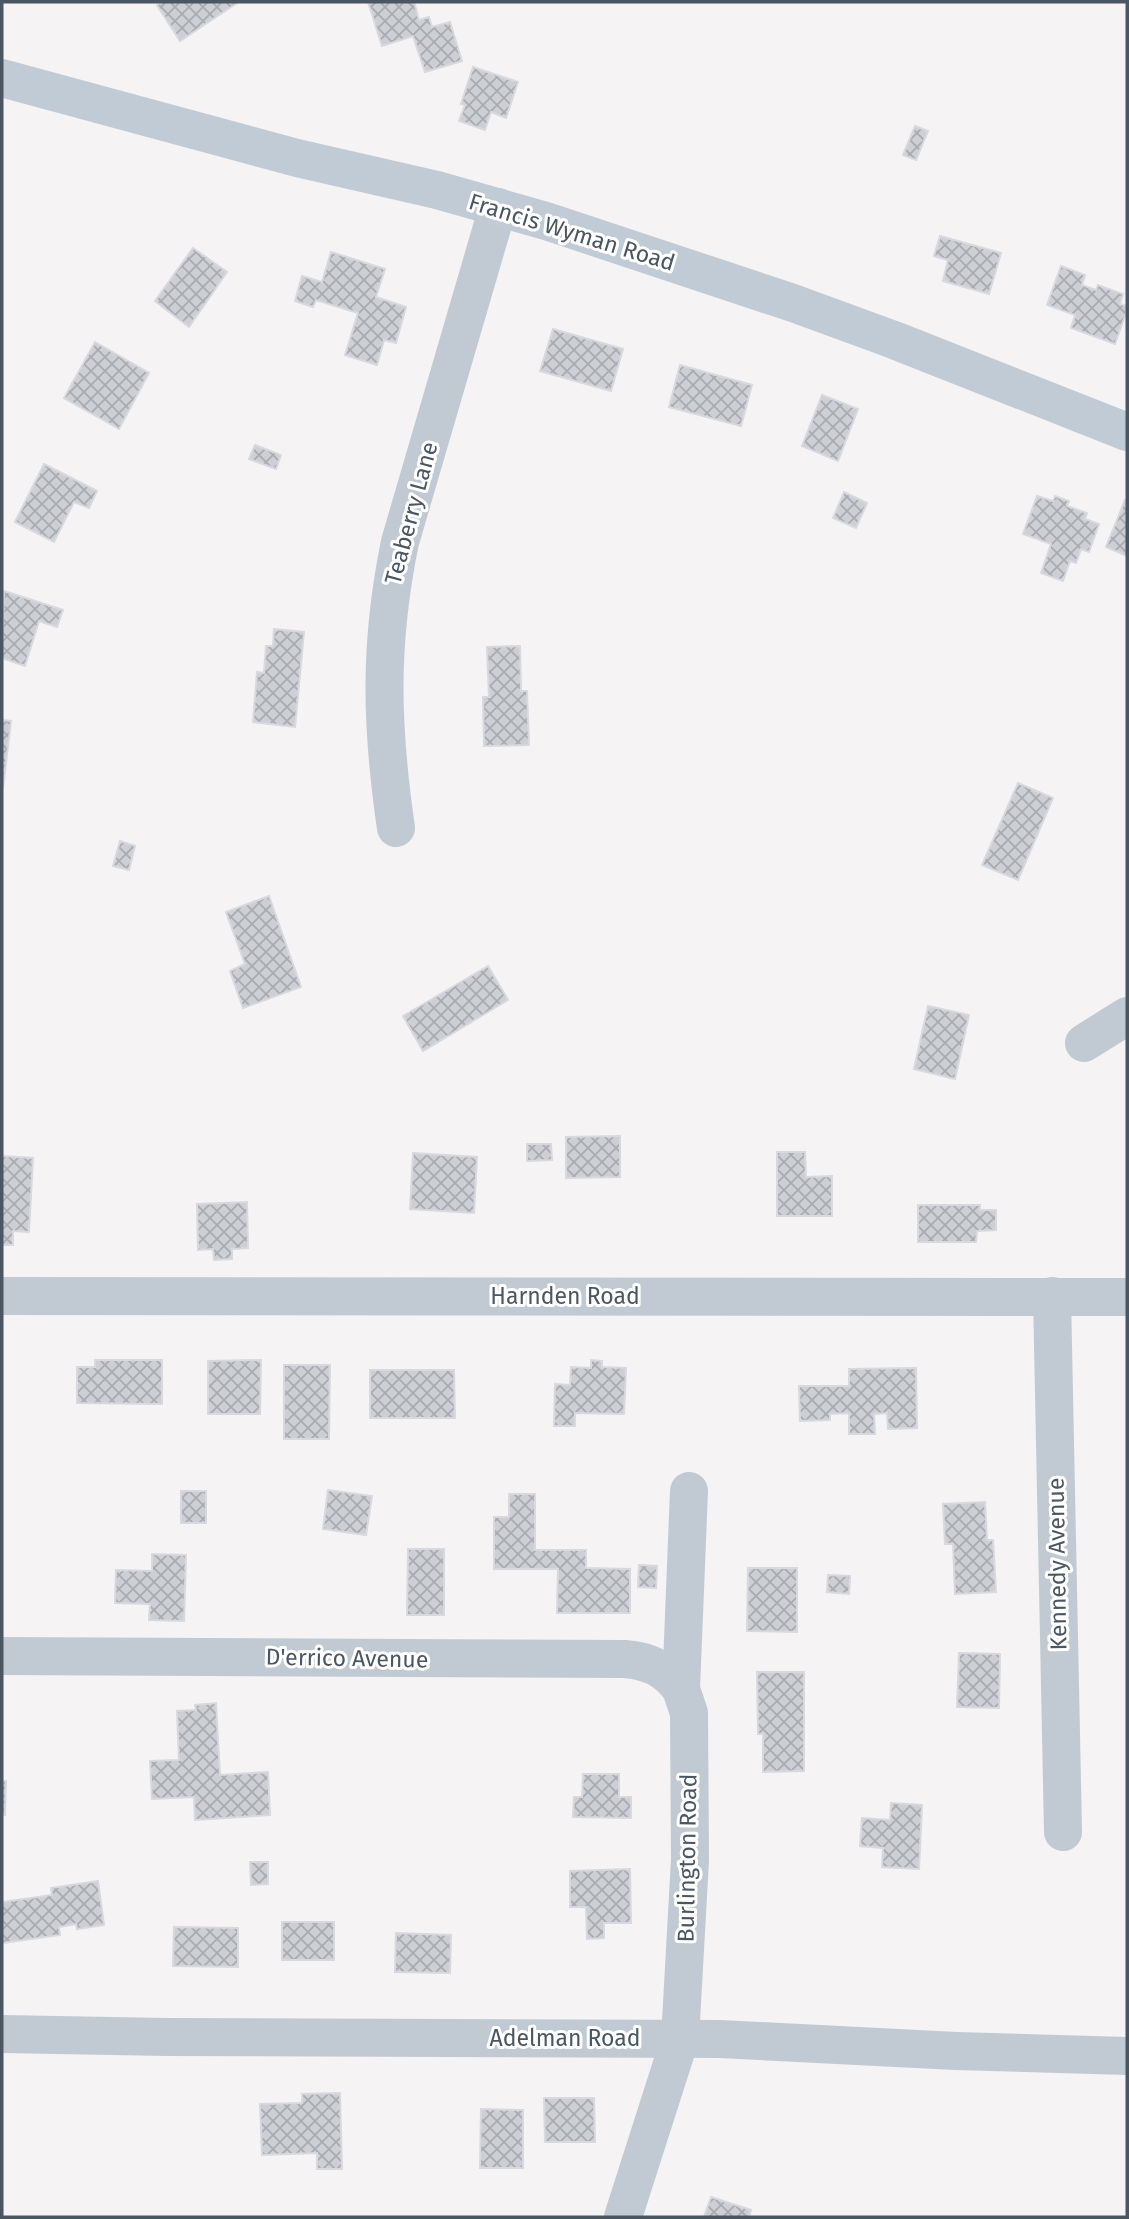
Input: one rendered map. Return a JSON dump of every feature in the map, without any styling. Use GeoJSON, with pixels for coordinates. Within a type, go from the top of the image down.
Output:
{"type":"FeatureCollection","features":[{"type":"Feature","properties":{"kind":"main road","name":"Francis Wyman Road"},"geometry":{"type":"LineString","coordinates":[[2,78],[298,158],[437,190],[546,221],[793,303],[1127,432]]}},
{"type":"Feature","properties":{"kind":"street","name":"Teaberry Lane"},"geometry":{"type":"LineString","coordinates":[[396,828],[386,761],[383,708],[384,657],[391,587],[400,542],[498,207]]}},
{"type":"Feature","properties":{"kind":"street"},"geometry":{"type":"LineString","coordinates":[[1084,1043],[1127,1016]]}},
{"type":"Feature","properties":{"kind":"street","name":"Harnden Road"},"geometry":{"type":"LineString","coordinates":[[2,1296],[1127,1297]]}},
{"type":"Feature","properties":{"kind":"street","name":"Kennedy Avenue"},"geometry":{"type":"LineString","coordinates":[[1052,1296],[1063,1832]]}},
{"type":"Feature","properties":{"kind":"street","name":"Burlington Road"},"geometry":{"type":"LineString","coordinates":[[624,2217],[680,2039],[690,1860],[690,1713],[681,1689],[690,1491]]}},
{"type":"Feature","properties":{"kind":"street","name":"D'errico Avenue"},"geometry":{"type":"LineString","coordinates":[[2,1656],[625,1659],[641,1660],[656,1666],[668,1673],[681,1689]]}},
{"type":"Feature","properties":{"kind":"street","name":"Adelman Road"},"geometry":{"type":"LineString","coordinates":[[2,2034],[167,2038],[720,2039],[956,2052],[1127,2056]]}},
{"type":"Feature","properties":{"kind":"building"},"geometry":{"type":"Polygon","coordinates":[[[162,2],[237,3],[180,41],[157,5],[162,2]]]}},
{"type":"Feature","properties":{"kind":"building"},"geometry":{"type":"Polygon","coordinates":[[[368,2],[414,2],[419,20],[429,17],[432,27],[450,22],[462,61],[425,72],[413,36],[382,46],[368,2]]]}},
{"type":"Feature","properties":{"kind":"building"},"geometry":{"type":"Polygon","coordinates":[[[473,67],[518,82],[506,118],[491,112],[485,130],[459,121],[465,105],[461,104],[473,67]]]}},
{"type":"Feature","properties":{"kind":"building"},"geometry":{"type":"Polygon","coordinates":[[[915,126],[928,131],[916,160],[903,155],[915,126]]]}},
{"type":"Feature","properties":{"kind":"building"},"geometry":{"type":"Polygon","coordinates":[[[940,236],[1001,253],[989,294],[943,281],[948,260],[934,256],[940,236]]]}},
{"type":"Feature","properties":{"kind":"building"},"geometry":{"type":"Polygon","coordinates":[[[193,248],[227,272],[189,327],[155,301],[193,248]]]}},
{"type":"Feature","properties":{"kind":"building"},"geometry":{"type":"Polygon","coordinates":[[[331,252],[385,269],[376,297],[406,307],[396,343],[384,340],[377,365],[345,355],[358,313],[316,300],[313,307],[295,301],[302,276],[322,282],[331,252]]]}},
{"type":"Feature","properties":{"kind":"building"},"geometry":{"type":"Polygon","coordinates":[[[1061,266],[1085,275],[1082,285],[1096,290],[1098,285],[1123,294],[1120,304],[1127,306],[1127,310],[1115,344],[1071,328],[1075,315],[1047,305],[1061,266]]]}},
{"type":"Feature","properties":{"kind":"building"},"geometry":{"type":"Polygon","coordinates":[[[553,329],[623,349],[611,391],[540,371],[553,329]]]}},
{"type":"Feature","properties":{"kind":"building"},"geometry":{"type":"Polygon","coordinates":[[[95,342],[149,373],[119,429],[64,398],[95,342]]]}},
{"type":"Feature","properties":{"kind":"building"},"geometry":{"type":"Polygon","coordinates":[[[680,365],[752,385],[741,426],[669,407],[680,365]]]}},
{"type":"Feature","properties":{"kind":"building"},"geometry":{"type":"Polygon","coordinates":[[[822,395],[858,409],[838,461],[802,446],[822,395]]]}},
{"type":"Feature","properties":{"kind":"building"},"geometry":{"type":"Polygon","coordinates":[[[255,445],[281,455],[276,469],[249,459],[255,445]]]}},
{"type":"Feature","properties":{"kind":"building"},"geometry":{"type":"Polygon","coordinates":[[[44,464],[97,491],[89,508],[74,502],[54,542],[15,522],[44,464]]]}},
{"type":"Feature","properties":{"kind":"building"},"geometry":{"type":"Polygon","coordinates":[[[844,492],[867,503],[856,528],[833,518],[844,492]]]}},
{"type":"Feature","properties":{"kind":"building"},"geometry":{"type":"Polygon","coordinates":[[[1037,496],[1053,501],[1055,496],[1069,501],[1067,506],[1087,513],[1085,519],[1099,524],[1089,552],[1081,549],[1076,563],[1070,561],[1063,581],[1041,573],[1051,544],[1023,534],[1037,496]]]}},
{"type":"Feature","properties":{"kind":"building"},"geometry":{"type":"Polygon","coordinates":[[[1125,500],[1127,501],[1127,556],[1106,547],[1125,500]]]}},
{"type":"Feature","properties":{"kind":"building"},"geometry":{"type":"Polygon","coordinates":[[[4,591],[63,610],[57,627],[39,621],[25,666],[2,658],[4,591]]]}},
{"type":"Feature","properties":{"kind":"building"},"geometry":{"type":"Polygon","coordinates":[[[274,629],[304,632],[295,727],[253,722],[257,672],[264,673],[266,646],[273,646],[274,629]]]}},
{"type":"Feature","properties":{"kind":"building"},"geometry":{"type":"Polygon","coordinates":[[[520,646],[521,691],[527,691],[529,745],[484,746],[483,697],[489,697],[487,647],[520,646]]]}},
{"type":"Feature","properties":{"kind":"building"},"geometry":{"type":"Polygon","coordinates":[[[2,720],[11,721],[3,788],[2,788],[2,720]]]}},
{"type":"Feature","properties":{"kind":"building"},"geometry":{"type":"Polygon","coordinates":[[[1018,783],[1053,798],[1018,880],[982,865],[1018,783]]]}},
{"type":"Feature","properties":{"kind":"building"},"geometry":{"type":"Polygon","coordinates":[[[120,841],[135,846],[129,870],[113,866],[120,841]]]}},
{"type":"Feature","properties":{"kind":"building"},"geometry":{"type":"Polygon","coordinates":[[[269,896],[301,987],[243,1008],[230,971],[245,964],[226,912],[269,896]]]}},
{"type":"Feature","properties":{"kind":"building"},"geometry":{"type":"Polygon","coordinates":[[[488,966],[508,1000],[423,1051],[403,1016],[488,966]]]}},
{"type":"Feature","properties":{"kind":"building"},"geometry":{"type":"Polygon","coordinates":[[[928,1006],[969,1015],[955,1079],[914,1069],[928,1006]]]}},
{"type":"Feature","properties":{"kind":"building"},"geometry":{"type":"Polygon","coordinates":[[[620,1136],[620,1177],[566,1178],[566,1137],[620,1136]]]}},
{"type":"Feature","properties":{"kind":"building"},"geometry":{"type":"Polygon","coordinates":[[[527,1144],[551,1144],[552,1160],[527,1161],[527,1144]]]}},
{"type":"Feature","properties":{"kind":"building"},"geometry":{"type":"Polygon","coordinates":[[[777,1152],[805,1152],[806,1177],[832,1176],[832,1216],[777,1216],[777,1152]]]}},
{"type":"Feature","properties":{"kind":"building"},"geometry":{"type":"Polygon","coordinates":[[[413,1153],[477,1157],[474,1213],[410,1209],[413,1153]]]}},
{"type":"Feature","properties":{"kind":"building"},"geometry":{"type":"Polygon","coordinates":[[[2,1156],[33,1158],[29,1232],[13,1231],[13,1245],[2,1245],[2,1156]]]}},
{"type":"Feature","properties":{"kind":"building"},"geometry":{"type":"Polygon","coordinates":[[[247,1202],[248,1248],[232,1249],[232,1259],[214,1260],[213,1249],[198,1250],[197,1204],[247,1202]]]}},
{"type":"Feature","properties":{"kind":"building"},"geometry":{"type":"Polygon","coordinates":[[[918,1205],[980,1205],[980,1210],[996,1210],[996,1230],[977,1231],[976,1242],[918,1242],[918,1205]]]}},
{"type":"Feature","properties":{"kind":"building"},"geometry":{"type":"Polygon","coordinates":[[[95,1360],[162,1360],[162,1404],[77,1403],[77,1367],[95,1367],[95,1360]]]}},
{"type":"Feature","properties":{"kind":"building"},"geometry":{"type":"Polygon","coordinates":[[[261,1360],[260,1414],[208,1414],[208,1361],[261,1360]]]}},
{"type":"Feature","properties":{"kind":"building"},"geometry":{"type":"Polygon","coordinates":[[[591,1360],[602,1361],[602,1367],[626,1368],[624,1414],[575,1413],[575,1426],[554,1426],[555,1384],[570,1385],[571,1367],[591,1368],[591,1360]]]}},
{"type":"Feature","properties":{"kind":"building"},"geometry":{"type":"Polygon","coordinates":[[[284,1365],[330,1365],[329,1439],[284,1439],[284,1365]]]}},
{"type":"Feature","properties":{"kind":"building"},"geometry":{"type":"Polygon","coordinates":[[[916,1368],[917,1428],[888,1429],[887,1413],[874,1414],[875,1434],[849,1434],[849,1413],[830,1414],[830,1420],[800,1421],[799,1386],[849,1386],[849,1369],[916,1368]]]}},
{"type":"Feature","properties":{"kind":"building"},"geometry":{"type":"Polygon","coordinates":[[[370,1370],[454,1370],[455,1418],[370,1418],[370,1370]]]}},
{"type":"Feature","properties":{"kind":"building"},"geometry":{"type":"Polygon","coordinates":[[[328,1490],[372,1496],[366,1535],[323,1529],[328,1490]]]}},
{"type":"Feature","properties":{"kind":"building"},"geometry":{"type":"Polygon","coordinates":[[[181,1491],[206,1491],[206,1523],[181,1523],[181,1491]]]}},
{"type":"Feature","properties":{"kind":"building"},"geometry":{"type":"Polygon","coordinates":[[[509,1494],[535,1494],[535,1550],[586,1550],[586,1568],[630,1569],[630,1613],[557,1613],[558,1569],[494,1569],[494,1517],[509,1517],[509,1494]]]}},
{"type":"Feature","properties":{"kind":"building"},"geometry":{"type":"Polygon","coordinates":[[[985,1502],[987,1540],[993,1540],[996,1592],[955,1594],[953,1544],[945,1544],[943,1504],[985,1502]]]}},
{"type":"Feature","properties":{"kind":"building"},"geometry":{"type":"Polygon","coordinates":[[[408,1549],[444,1549],[444,1615],[407,1615],[408,1549]]]}},
{"type":"Feature","properties":{"kind":"building"},"geometry":{"type":"Polygon","coordinates":[[[152,1554],[186,1555],[184,1621],[149,1620],[150,1604],[115,1603],[116,1570],[152,1571],[152,1554]]]}},
{"type":"Feature","properties":{"kind":"building"},"geometry":{"type":"Polygon","coordinates":[[[639,1565],[657,1566],[656,1588],[638,1587],[639,1565]]]}},
{"type":"Feature","properties":{"kind":"building"},"geometry":{"type":"Polygon","coordinates":[[[748,1568],[797,1568],[797,1632],[747,1631],[748,1568]]]}},
{"type":"Feature","properties":{"kind":"building"},"geometry":{"type":"Polygon","coordinates":[[[828,1575],[850,1576],[849,1594],[827,1592],[828,1575]]]}},
{"type":"Feature","properties":{"kind":"building"},"geometry":{"type":"Polygon","coordinates":[[[959,1653],[1000,1654],[999,1708],[957,1707],[959,1653]]]}},
{"type":"Feature","properties":{"kind":"building"},"geometry":{"type":"Polygon","coordinates":[[[757,1672],[804,1672],[804,1771],[763,1772],[763,1734],[758,1734],[757,1672]]]}},
{"type":"Feature","properties":{"kind":"building"},"geometry":{"type":"Polygon","coordinates":[[[216,1703],[220,1775],[268,1772],[270,1815],[195,1820],[194,1797],[152,1799],[150,1761],[179,1760],[177,1711],[196,1710],[195,1705],[216,1703]]]}},
{"type":"Feature","properties":{"kind":"building"},"geometry":{"type":"Polygon","coordinates":[[[583,1774],[619,1774],[619,1797],[631,1797],[631,1818],[573,1817],[574,1797],[582,1797],[583,1774]]]}},
{"type":"Feature","properties":{"kind":"building"},"geometry":{"type":"Polygon","coordinates":[[[2,1781],[6,1781],[5,1815],[2,1815],[2,1781]]]}},
{"type":"Feature","properties":{"kind":"building"},"geometry":{"type":"Polygon","coordinates":[[[891,1803],[922,1805],[919,1869],[882,1867],[883,1848],[860,1846],[862,1818],[890,1820],[891,1803]]]}},
{"type":"Feature","properties":{"kind":"building"},"geometry":{"type":"Polygon","coordinates":[[[250,1862],[268,1862],[268,1884],[251,1885],[250,1862]]]}},
{"type":"Feature","properties":{"kind":"building"},"geometry":{"type":"Polygon","coordinates":[[[630,1869],[631,1923],[604,1923],[604,1938],[587,1939],[586,1907],[570,1907],[570,1871],[630,1869]]]}},
{"type":"Feature","properties":{"kind":"building"},"geometry":{"type":"Polygon","coordinates":[[[98,1881],[104,1925],[77,1929],[76,1924],[59,1927],[60,1935],[2,1943],[2,1902],[52,1895],[51,1888],[98,1881]]]}},
{"type":"Feature","properties":{"kind":"building"},"geometry":{"type":"Polygon","coordinates":[[[282,1922],[334,1922],[334,1960],[282,1960],[282,1922]]]}},
{"type":"Feature","properties":{"kind":"building"},"geometry":{"type":"Polygon","coordinates":[[[174,1927],[238,1928],[238,1967],[173,1966],[174,1927]]]}},
{"type":"Feature","properties":{"kind":"building"},"geometry":{"type":"Polygon","coordinates":[[[396,1933],[451,1935],[450,1973],[395,1972],[396,1933]]]}},
{"type":"Feature","properties":{"kind":"building"},"geometry":{"type":"Polygon","coordinates":[[[340,2093],[342,2169],[317,2169],[317,2153],[262,2155],[260,2104],[302,2103],[302,2094],[340,2093]]]}},
{"type":"Feature","properties":{"kind":"building"},"geometry":{"type":"Polygon","coordinates":[[[544,2098],[594,2098],[595,2142],[545,2142],[544,2098]]]}},
{"type":"Feature","properties":{"kind":"building"},"geometry":{"type":"Polygon","coordinates":[[[481,2109],[523,2110],[523,2168],[480,2168],[481,2109]]]}},
{"type":"Feature","properties":{"kind":"building"},"geometry":{"type":"Polygon","coordinates":[[[711,2197],[751,2210],[749,2217],[704,2217],[711,2197]]]}}]}
